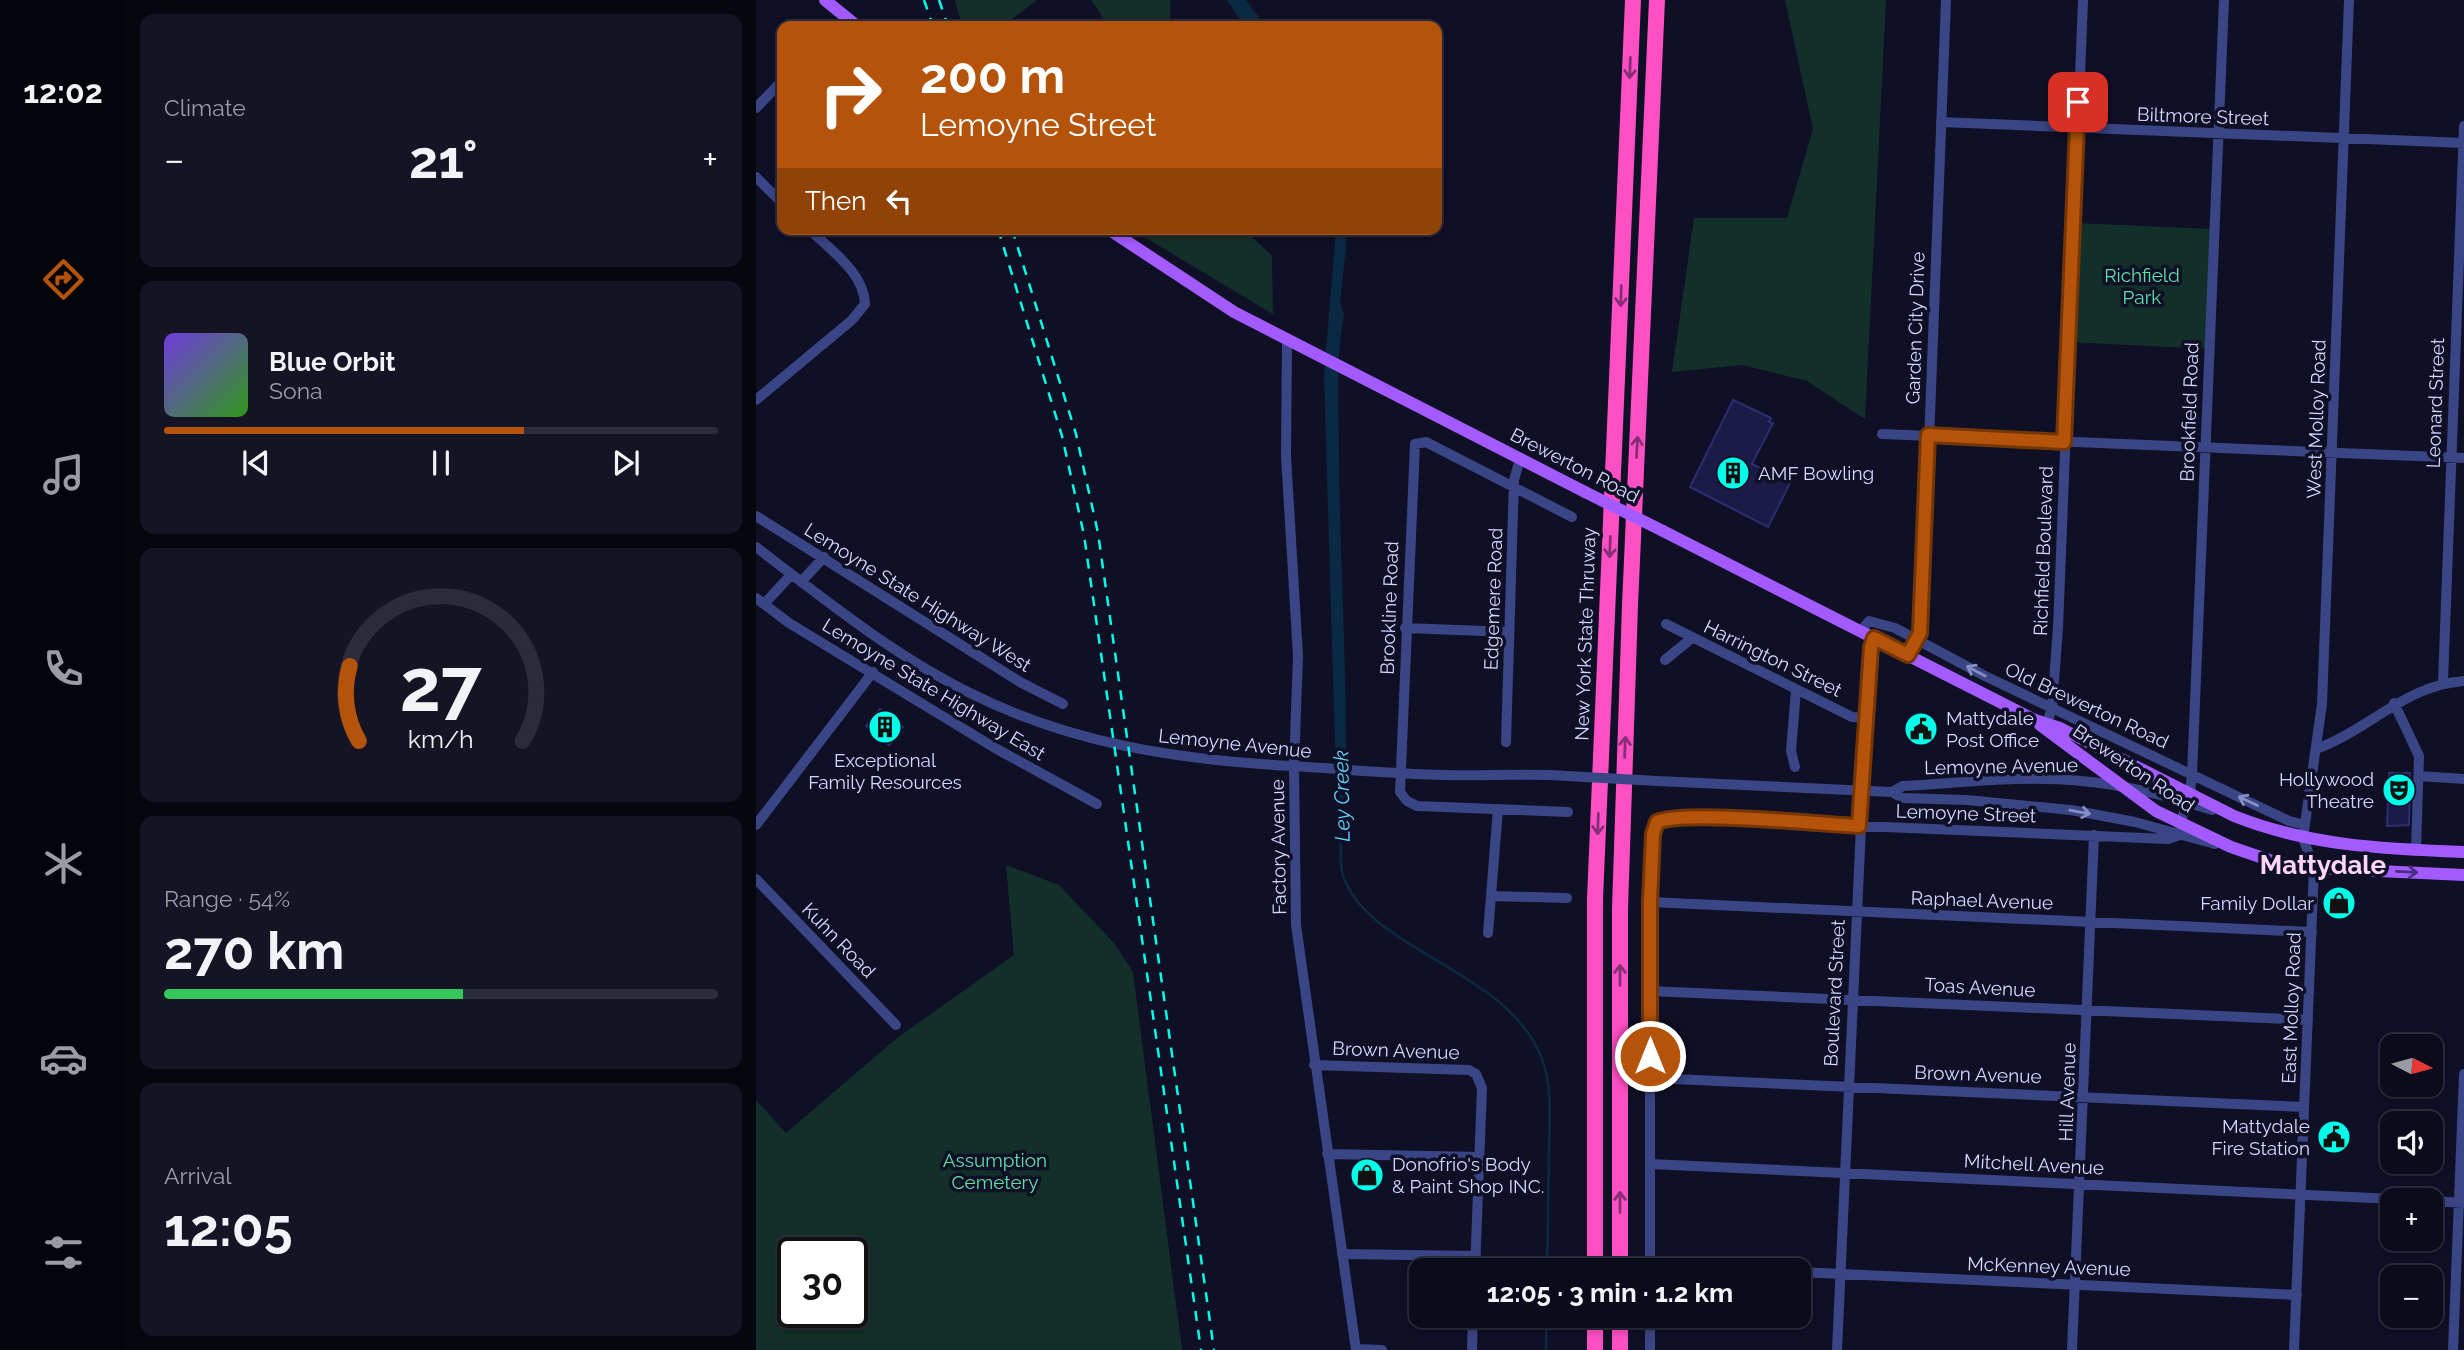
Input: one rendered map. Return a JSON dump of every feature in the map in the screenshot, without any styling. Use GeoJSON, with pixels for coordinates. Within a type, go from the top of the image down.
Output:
{"type":"FeatureCollection","features":[{"type":"Feature","properties":{"kind":"highway","name":"New York State Thruway"},"geometry":{"type":"LineString","coordinates":[[1595,1258],[1595,899],[1633,0]]}},
{"type":"Feature","properties":{"kind":"highway"},"geometry":{"type":"LineString","coordinates":[[1620,1258],[1621,896],[1630,606],[1657,0]]}},
{"type":"Feature","properties":{"kind":"highway"},"geometry":{"type":"LineString","coordinates":[[1595,1328],[1595,1350]]}},
{"type":"Feature","properties":{"kind":"highway"},"geometry":{"type":"LineString","coordinates":[[1620,1328],[1620,1350]]}},
{"type":"Feature","properties":{"kind":"main road"},"geometry":{"type":"LineString","coordinates":[[825,0],[845,21]]}},
{"type":"Feature","properties":{"kind":"main road","name":"Brewerton Road"},"geometry":{"type":"LineString","coordinates":[[1117,235],[1223,305],[1287,340],[2189,798],[2234,816],[2304,832],[2357,848],[2464,852]]}},
{"type":"Feature","properties":{"kind":"main road","name":"Brewerton Road"},"geometry":{"type":"LineString","coordinates":[[2041,722],[2119,785],[2180,829],[2272,861],[2314,868],[2464,875]]}},
{"type":"Feature","properties":{"kind":"street","name":"Garden City Drive"},"geometry":{"type":"LineString","coordinates":[[1908,655],[1922,624],[1946,0]]}},
{"type":"Feature","properties":{"kind":"street","name":"Richfield Boulevard"},"geometry":{"type":"LineString","coordinates":[[2041,722],[2052,707],[2082,0]]}},
{"type":"Feature","properties":{"kind":"street","name":"Brookfield Road"},"geometry":{"type":"LineString","coordinates":[[2180,829],[2192,775],[2224,0]]}},
{"type":"Feature","properties":{"kind":"street","name":"West Molloy Road"},"geometry":{"type":"LineString","coordinates":[[2304,832],[2322,704],[2349,0]]}},
{"type":"Feature","properties":{"kind":"street"},"geometry":{"type":"LineString","coordinates":[[756,108],[777,86]]}},
{"type":"Feature","properties":{"kind":"street","name":"Biltmore Street"},"geometry":{"type":"LineString","coordinates":[[1941,122],[2464,144]]}},
{"type":"Feature","properties":{"kind":"street","name":"Leonard Street"},"geometry":{"type":"LineString","coordinates":[[2443,682],[2464,126]]}},
{"type":"Feature","properties":{"kind":"street"},"geometry":{"type":"LineString","coordinates":[[756,177],[777,198]]}},
{"type":"Feature","properties":{"kind":"street"},"geometry":{"type":"LineString","coordinates":[[756,400],[862,311],[865,304],[862,286],[815,235]]}},
{"type":"Feature","properties":{"kind":"street","name":"Factory Avenue"},"geometry":{"type":"LineString","coordinates":[[1287,340],[1286,456],[1297,608],[1294,766],[1296,925],[1356,1350]]}},
{"type":"Feature","properties":{"kind":"street"},"geometry":{"type":"LineString","coordinates":[[1882,435],[2464,458]]}},
{"type":"Feature","properties":{"kind":"street","name":"Brookline Road"},"geometry":{"type":"LineString","coordinates":[[1399,773],[1415,444],[1426,442],[1514,487]]}},
{"type":"Feature","properties":{"kind":"street","name":"Edgemere Road"},"geometry":{"type":"LineString","coordinates":[[1506,741],[1514,487],[1520,459]]}},
{"type":"Feature","properties":{"kind":"street"},"geometry":{"type":"LineString","coordinates":[[1514,487],[1572,517]]}},
{"type":"Feature","properties":{"kind":"street","name":"Lemoyne State Highway West"},"geometry":{"type":"LineString","coordinates":[[756,516],[1020,681],[1063,704]]}},
{"type":"Feature","properties":{"kind":"street","name":"Lemoyne Avenue"},"geometry":{"type":"LineString","coordinates":[[756,547],[871,635],[916,664],[971,694],[1034,721],[1136,750],[1190,759],[1353,772],[1567,776],[1861,792],[1892,792],[1903,786],[2011,780],[2081,780],[2189,798]]}},
{"type":"Feature","properties":{"kind":"street"},"geometry":{"type":"LineString","coordinates":[[801,582],[824,557]]}},
{"type":"Feature","properties":{"kind":"street"},"geometry":{"type":"LineString","coordinates":[[760,601],[791,575]]}},
{"type":"Feature","properties":{"kind":"street","name":"Lemoyne State Highway East"},"geometry":{"type":"LineString","coordinates":[[760,601],[789,623],[995,748],[1097,804]]}},
{"type":"Feature","properties":{"kind":"street","name":"Old Brewerton Road"},"geometry":{"type":"LineString","coordinates":[[1861,631],[1869,621],[1874,620],[2289,821],[2304,832]]}},
{"type":"Feature","properties":{"kind":"street","name":"Harrington Street"},"geometry":{"type":"LineString","coordinates":[[1666,624],[1852,717],[1866,718]]}},
{"type":"Feature","properties":{"kind":"street"},"geometry":{"type":"LineString","coordinates":[[1405,628],[1509,632]]}},
{"type":"Feature","properties":{"kind":"street"},"geometry":{"type":"LineString","coordinates":[[1665,660],[1692,638]]}},
{"type":"Feature","properties":{"kind":"street","name":"Boulevard Street"},"geometry":{"type":"LineString","coordinates":[[1838,1350],[1859,826],[1869,652],[1874,638]]}},
{"type":"Feature","properties":{"kind":"street"},"geometry":{"type":"LineString","coordinates":[[756,825],[873,672]]}},
{"type":"Feature","properties":{"kind":"street"},"geometry":{"type":"LineString","coordinates":[[2316,749],[2394,704],[2443,682],[2464,681]]}},
{"type":"Feature","properties":{"kind":"street"},"geometry":{"type":"LineString","coordinates":[[1795,767],[1791,751],[1796,690]]}},
{"type":"Feature","properties":{"kind":"street"},"geometry":{"type":"LineString","coordinates":[[2394,704],[2416,745],[2419,776],[2416,850]]}},
{"type":"Feature","properties":{"kind":"street"},"geometry":{"type":"LineString","coordinates":[[1399,773],[1399,792],[1411,804],[1568,812]]}},
{"type":"Feature","properties":{"kind":"street"},"geometry":{"type":"LineString","coordinates":[[2419,776],[2464,779]]}},
{"type":"Feature","properties":{"kind":"street","name":"Lemoyne Avenue"},"geometry":{"type":"LineString","coordinates":[[1892,792],[1902,798],[1967,800],[2071,810],[2180,829]]}},
{"type":"Feature","properties":{"kind":"street"},"geometry":{"type":"LineString","coordinates":[[1488,933],[1498,808]]}},
{"type":"Feature","properties":{"kind":"street","name":"Lemoyne Street"},"geometry":{"type":"LineString","coordinates":[[1650,902],[1654,827],[1665,818],[2168,839],[2180,829]]}},
{"type":"Feature","properties":{"kind":"street","name":"East Molloy Road"},"geometry":{"type":"LineString","coordinates":[[2294,1350],[2314,868],[2304,832]]}},
{"type":"Feature","properties":{"kind":"street","name":"Hill Avenue"},"geometry":{"type":"LineString","coordinates":[[2072,1350],[2094,835]]}},
{"type":"Feature","properties":{"kind":"street","name":"Kuhn Road"},"geometry":{"type":"LineString","coordinates":[[756,879],[896,1025]]}},
{"type":"Feature","properties":{"kind":"street"},"geometry":{"type":"LineString","coordinates":[[1491,896],[1567,898]]}},
{"type":"Feature","properties":{"kind":"street"},"geometry":{"type":"LineString","coordinates":[[1650,902],[1650,1258]]}},
{"type":"Feature","properties":{"kind":"street","name":"Raphael Avenue"},"geometry":{"type":"LineString","coordinates":[[1650,902],[2312,932]]}},
{"type":"Feature","properties":{"kind":"street","name":"Toas Avenue"},"geometry":{"type":"LineString","coordinates":[[1650,991],[2308,1020]]}},
{"type":"Feature","properties":{"kind":"street","name":"Brown Avenue"},"geometry":{"type":"LineString","coordinates":[[1314,1065],[1469,1070],[1476,1074],[1482,1088],[1479,1157]]}},
{"type":"Feature","properties":{"kind":"street"},"geometry":{"type":"LineString","coordinates":[[2453,1350],[2462,1203],[2464,1074]]}},
{"type":"Feature","properties":{"kind":"street","name":"Brown Avenue"},"geometry":{"type":"LineString","coordinates":[[1650,1078],[2305,1107]]}},
{"type":"Feature","properties":{"kind":"street"},"geometry":{"type":"LineString","coordinates":[[1327,1154],[1479,1157],[1476,1256],[1342,1255]]}},
{"type":"Feature","properties":{"kind":"street","name":"Mitchell Avenue"},"geometry":{"type":"LineString","coordinates":[[1650,1164],[2380,1198]]}},
{"type":"Feature","properties":{"kind":"street"},"geometry":{"type":"LineString","coordinates":[[2443,1202],[2462,1203]]}},
{"type":"Feature","properties":{"kind":"street","name":"McKenney Avenue"},"geometry":{"type":"LineString","coordinates":[[1811,1273],[2297,1295]]}},
{"type":"Feature","properties":{"kind":"street"},"geometry":{"type":"LineString","coordinates":[[1472,1350],[1473,1328]]}},
{"type":"Feature","properties":{"kind":"street"},"geometry":{"type":"LineString","coordinates":[[1650,1328],[1650,1350]]}},
{"type":"Feature","properties":{"kind":"street"},"geometry":{"type":"LineString","coordinates":[[1356,1350],[1382,1350]]}},
{"type":"Feature","properties":{"kind":"green space"},"geometry":{"type":"Polygon","coordinates":[[[955,0],[1037,0],[1010,21],[961,21],[955,0]]]}},
{"type":"Feature","properties":{"kind":"green space"},"geometry":{"type":"Polygon","coordinates":[[[1091,0],[1170,0],[1170,21],[1103,21],[1091,0]]]}},
{"type":"Feature","properties":{"kind":"green space"},"geometry":{"type":"Polygon","coordinates":[[[1785,0],[1886,0],[1865,419],[1807,381],[1742,365],[1672,372],[1694,218],[1787,218],[1813,129],[1785,0]]]}},
{"type":"Feature","properties":{"kind":"green space","name":"Richfield Park"},"geometry":{"type":"Polygon","coordinates":[[[2074,223],[2214,229],[2209,349],[2069,342],[2074,223]]]}},
{"type":"Feature","properties":{"kind":"green space"},"geometry":{"type":"Polygon","coordinates":[[[1141,235],[1250,235],[1272,256],[1273,314],[1141,235]]]}},
{"type":"Feature","properties":{"kind":"green space","name":"Assumption Cemetery"},"geometry":{"type":"Polygon","coordinates":[[[1006,865],[1059,885],[1114,943],[1133,972],[1182,1350],[756,1350],[756,1100],[786,1133],[897,1038],[1014,955],[1006,865]]]}},
{"type":"Feature","properties":{"kind":"water"},"geometry":{"type":"Polygon","coordinates":[[[1227,0],[1246,0],[1261,21],[1241,21],[1227,0]]]}},
{"type":"Feature","properties":{"kind":"water"},"geometry":{"type":"Polygon","coordinates":[[[1336,235],[1347,235],[1340,303],[1344,314],[1338,386],[1346,722],[1345,810],[1337,810],[1324,376],[1336,235]]]}},
{"type":"Feature","properties":{"kind":"building","name":"AMF Bowling"},"geometry":{"type":"Polygon","coordinates":[[[1733,400],[1771,418],[1769,422],[1773,423],[1752,464],[1790,483],[1768,527],[1690,487],[1733,400]]]}},
{"type":"Feature","properties":{"kind":"building","name":"Exceptional Family Resources"},"geometry":{"type":"Polygon","coordinates":[[[880,709],[903,727],[889,745],[866,726],[880,709]]]}},
{"type":"Feature","properties":{"kind":"building","name":"Hollywood Theatre"},"geometry":{"type":"Polygon","coordinates":[[[2389,773],[2410,773],[2409,825],[2387,826],[2389,773]]]}},
{"type":"Feature","properties":{"kind":"building","name":"Donofrio's Body & Paint Shop INC."},"geometry":{"type":"Polygon","coordinates":[[[1356,1167],[1378,1168],[1378,1182],[1355,1182],[1356,1167]]]}},
{"type":"Feature","properties":{"kind":"waterway","name":"Ley Creek"},"geometry":{"type":"LineString","coordinates":[[1342,807],[1340,852],[1343,876],[1358,902],[1381,924],[1409,944],[1471,981],[1500,1003],[1525,1028],[1542,1059],[1550,1106],[1547,1258]]}},
{"type":"Feature","properties":{"kind":"waterway","name":"Ley Creek"},"geometry":{"type":"LineString","coordinates":[[1546,1350],[1547,1328]]}},
{"type":"Feature","properties":{"kind":"railway"},"geometry":{"type":"LineString","coordinates":[[924,0],[931,21]]}},
{"type":"Feature","properties":{"kind":"railway"},"geometry":{"type":"LineString","coordinates":[[939,0],[946,21]]}},
{"type":"Feature","properties":{"kind":"railway"},"geometry":{"type":"LineString","coordinates":[[1000,235],[1062,436],[1084,535],[1201,1350]]}},
{"type":"Feature","properties":{"kind":"railway"},"geometry":{"type":"LineString","coordinates":[[1014,235],[1076,434],[1098,533],[1214,1350]]}},
{"type":"Feature","properties":{"kind":"place","name":"AMF Bowling"},"geometry":{"type":"Point","coordinates":[1733,473]}},
{"type":"Feature","properties":{"kind":"place","name":"Exceptional Family Resources"},"geometry":{"type":"Point","coordinates":[885,727]}},
{"type":"Feature","properties":{"kind":"place","name":"Mattydale Post Office"},"geometry":{"type":"Point","coordinates":[1921,729]}},
{"type":"Feature","properties":{"kind":"place","name":"Hollywood Theatre"},"geometry":{"type":"Point","coordinates":[2399,790]}},
{"type":"Feature","properties":{"kind":"place","name":"Family Dollar"},"geometry":{"type":"Point","coordinates":[2339,903]}},
{"type":"Feature","properties":{"kind":"place","name":"Mattydale Fire Station"},"geometry":{"type":"Point","coordinates":[2334,1137]}},
{"type":"Feature","properties":{"kind":"place","name":"Donofrio's Body & Paint Shop INC."},"geometry":{"type":"Point","coordinates":[1367,1175]}},
{"type":"Feature","properties":{"kind":"district","name":"Mattydale"},"geometry":{"type":"Point","coordinates":[2323,865]}},
{"type":"Feature","properties":{"kind":"route"},"geometry":{"type":"LineString","coordinates":[[1650,1056],[1650,902],[1653,834],[1657,822],[1665,818],[1697,818],[1859,826],[1869,652],[1874,638],[1908,655],[1922,624],[1928,435],[2064,442],[2078,102]]}}]}
